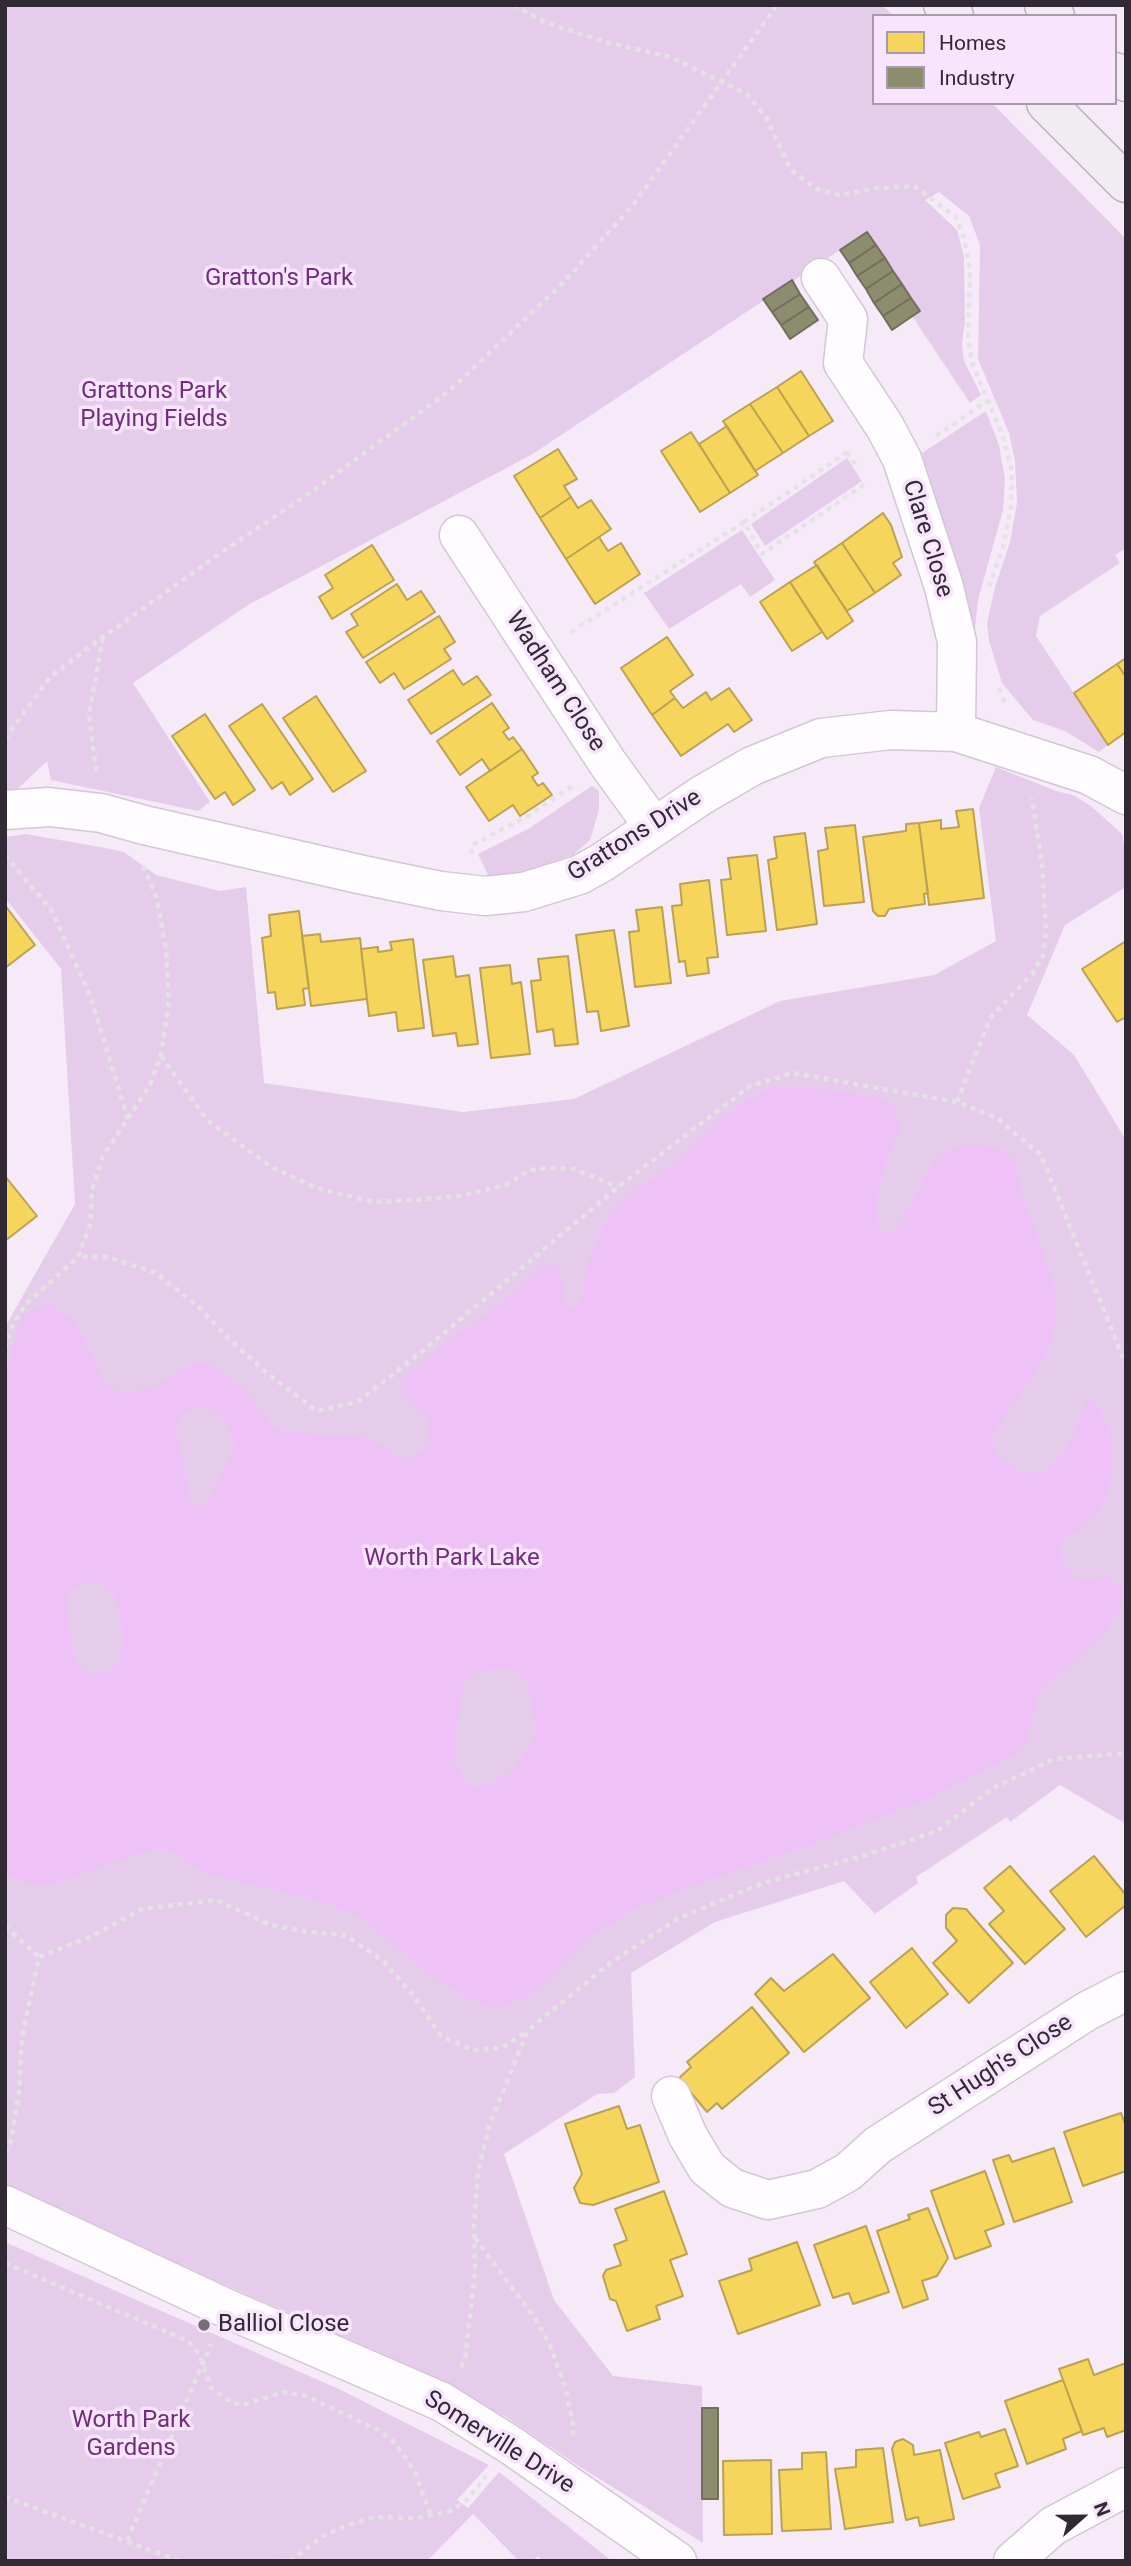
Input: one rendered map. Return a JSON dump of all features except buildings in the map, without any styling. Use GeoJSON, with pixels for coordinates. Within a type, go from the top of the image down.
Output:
{"type":"FeatureCollection","features":[{"type":"Feature","properties":{"kind":"main road"},"geometry":{"type":"LineString","coordinates":[[1047,105],[1126,183]]}},
{"type":"Feature","properties":{"kind":"street","name":"Clare Close"},"geometry":{"type":"LineString","coordinates":[[821,278],[848,319],[843,363],[893,443],[940,576],[957,642],[956,732]]}},
{"type":"Feature","properties":{"kind":"street","name":"Wadham Close"},"geometry":{"type":"LineString","coordinates":[[459,535],[607,762],[654,827]]}},
{"type":"Feature","properties":{"kind":"street","name":"Grattons Drive"},"geometry":{"type":"LineString","coordinates":[[5,810],[49,807],[102,813],[350,872],[441,891],[485,896],[524,892],[579,875],[702,795],[752,766],[821,738],[891,730],[956,732],[1025,752],[1089,775],[1126,795]]}},
{"type":"Feature","properties":{"kind":"street","name":"St Hugh's Close"},"geometry":{"type":"LineString","coordinates":[[671,2096],[688,2136],[707,2168],[732,2188],[768,2200],[817,2189],[848,2172],[878,2145],[1087,2011],[1126,1991]]}},
{"type":"Feature","properties":{"kind":"street","name":"Somerville Drive"},"geometry":{"type":"LineString","coordinates":[[5,2205],[228,2309],[442,2402],[512,2446],[677,2561]]}},
{"type":"Feature","properties":{"kind":"street"},"geometry":{"type":"LineString","coordinates":[[1013,2561],[1053,2526],[1126,2487]]}},
{"type":"Feature","properties":{"kind":"path"},"geometry":{"type":"LineString","coordinates":[[514,5],[544,22],[602,41],[670,57],[747,94],[767,119],[790,169],[816,189],[839,195],[878,188],[914,186],[956,217],[964,238],[970,270],[968,338],[972,363],[1002,434],[1012,471],[1010,508],[1003,548],[986,593]]}},
{"type":"Feature","properties":{"kind":"path"},"geometry":{"type":"LineString","coordinates":[[5,739],[50,677],[103,636],[314,490],[449,391],[564,282],[633,205],[777,5]]}},
{"type":"Feature","properties":{"kind":"path"},"geometry":{"type":"LineString","coordinates":[[537,654],[744,522],[893,443],[987,401]]}},
{"type":"Feature","properties":{"kind":"path"},"geometry":{"type":"LineString","coordinates":[[744,522],[762,554],[893,443]]}},
{"type":"Feature","properties":{"kind":"path"},"geometry":{"type":"LineString","coordinates":[[102,813],[89,714],[103,636]]}},
{"type":"Feature","properties":{"kind":"path"},"geometry":{"type":"LineString","coordinates":[[957,1102],[990,1018],[1032,974],[1043,956],[1046,931],[1042,864],[1025,752],[995,679]]}},
{"type":"Feature","properties":{"kind":"path"},"geometry":{"type":"LineString","coordinates":[[485,896],[487,877],[471,857],[472,845],[528,816],[607,762]]}},
{"type":"Feature","properties":{"kind":"path"},"geometry":{"type":"LineString","coordinates":[[5,855],[52,911],[90,995],[128,1119]]}},
{"type":"Feature","properties":{"kind":"path"},"geometry":{"type":"LineString","coordinates":[[5,1348],[12,1327],[25,1305],[78,1256],[90,1225],[92,1189],[103,1156],[150,1085],[161,1055],[169,1002],[166,948],[156,897],[141,861]]}},
{"type":"Feature","properties":{"kind":"path"},"geometry":{"type":"LineString","coordinates":[[161,1055],[207,1120],[273,1168],[317,1188],[373,1202],[414,1200],[460,1196],[506,1185],[530,1170],[550,1168],[574,1169],[618,1187]]}},
{"type":"Feature","properties":{"kind":"path"},"geometry":{"type":"LineString","coordinates":[[78,1256],[107,1257],[154,1272],[197,1305],[268,1374],[317,1411],[357,1402],[419,1354],[618,1187],[750,1086],[793,1073],[957,1102],[997,1118],[1041,1155],[1126,1365]]}},
{"type":"Feature","properties":{"kind":"path"},"geometry":{"type":"LineString","coordinates":[[39,1957],[90,1937],[142,1909],[216,1900],[271,1925],[345,1935],[382,1960],[413,1995],[440,2036],[473,2050],[502,2048],[609,1964],[677,1919],[763,1883],[866,1856],[937,1831],[993,1788],[1054,1759],[1126,1753]]}},
{"type":"Feature","properties":{"kind":"path"},"geometry":{"type":"LineString","coordinates":[[5,1926],[39,1957]]}},
{"type":"Feature","properties":{"kind":"path"},"geometry":{"type":"LineString","coordinates":[[5,2153],[11,2141],[17,2105],[22,2037],[39,1957]]}},
{"type":"Feature","properties":{"kind":"path"},"geometry":{"type":"LineString","coordinates":[[442,2402],[465,2360],[475,2272],[478,2172],[490,2123],[528,2030]]}},
{"type":"Feature","properties":{"kind":"path"},"geometry":{"type":"LineString","coordinates":[[474,2238],[534,2317],[550,2345],[566,2390],[574,2430],[559,2478]]}},
{"type":"Feature","properties":{"kind":"path"},"geometry":{"type":"LineString","coordinates":[[5,2263],[188,2341],[195,2347],[211,2388],[231,2402],[242,2405],[285,2392],[306,2396],[380,2431],[396,2444],[411,2465],[420,2481],[431,2516]]}},
{"type":"Feature","properties":{"kind":"path"},"geometry":{"type":"LineString","coordinates":[[127,2540],[228,2309]]}},
{"type":"Feature","properties":{"kind":"path"},"geometry":{"type":"LineString","coordinates":[[279,2561],[290,2560],[323,2536],[375,2517],[417,2518],[450,2511],[466,2501],[512,2446]]}},
{"type":"Feature","properties":{"kind":"path"},"geometry":{"type":"LineString","coordinates":[[5,2497],[180,2561]]}},
{"type":"Feature","properties":{"kind":"green space","name":"Gratton's Park"},"geometry":{"type":"Polygon","coordinates":[[[5,5],[882,5],[892,14],[872,14],[872,105],[994,105],[1126,239],[1126,548],[1115,555],[1120,563],[1040,616],[1036,636],[1108,745],[1099,752],[1065,731],[1033,720],[1002,683],[989,641],[987,623],[995,587],[1010,542],[1017,503],[1015,461],[1009,433],[978,359],[980,245],[969,216],[939,192],[925,200],[957,230],[964,257],[964,361],[981,395],[970,403],[912,316],[919,311],[867,232],[531,455],[248,605],[133,683],[210,802],[198,811],[51,780],[47,761],[5,801],[5,5]]]}},
{"type":"Feature","properties":{"kind":"green space"},"geometry":{"type":"Polygon","coordinates":[[[986,411],[999,445],[1005,479],[1003,510],[978,600],[975,629],[922,453],[986,411]]]}},
{"type":"Feature","properties":{"kind":"green space"},"geometry":{"type":"Polygon","coordinates":[[[847,458],[862,481],[765,546],[751,524],[847,458]]]}},
{"type":"Feature","properties":{"kind":"green space"},"geometry":{"type":"Polygon","coordinates":[[[742,530],[775,580],[750,597],[741,584],[669,629],[644,593],[742,530]]]}},
{"type":"Feature","properties":{"kind":"green space","name":"Worth Park Lake"},"geometry":{"type":"Polygon","coordinates":[[[996,767],[1073,795],[1091,806],[1122,834],[1126,855],[1126,887],[1065,925],[1027,1015],[1074,1055],[1126,1140],[1126,1824],[1060,1785],[1010,1822],[1007,1817],[916,1877],[918,1883],[875,1914],[844,1881],[715,1922],[631,1973],[635,2077],[614,2093],[597,2094],[504,2154],[554,2300],[613,2376],[702,2386],[703,2543],[577,2465],[506,2417],[400,2362],[5,2188],[5,1327],[75,1204],[61,969],[5,898],[5,837],[26,834],[100,847],[124,852],[156,875],[220,891],[246,887],[264,1083],[463,1112],[574,1099],[780,1001],[934,975],[996,941],[979,808],[996,767]]]}},
{"type":"Feature","properties":{"kind":"green space"},"geometry":{"type":"Polygon","coordinates":[[[592,786],[599,791],[599,810],[590,840],[573,855],[515,876],[489,877],[478,854],[528,829],[592,786]]]}},
{"type":"Feature","properties":{"kind":"green space","name":"Worth Park Gardens"},"geometry":{"type":"Polygon","coordinates":[[[5,2242],[341,2390],[489,2465],[457,2500],[468,2508],[499,2472],[612,2561],[543,2561],[538,2556],[533,2561],[519,2561],[473,2514],[427,2561],[5,2561],[5,2242]]]}},
{"type":"Feature","properties":{"kind":"shaded area"},"geometry":{"type":"Polygon","coordinates":[[[807,1087],[862,1095],[882,1099],[893,1107],[898,1115],[899,1132],[886,1163],[877,1199],[877,1223],[881,1230],[887,1233],[897,1229],[934,1162],[950,1150],[960,1146],[986,1146],[1000,1149],[1014,1159],[1021,1190],[1053,1280],[1058,1312],[1040,1366],[998,1427],[993,1446],[998,1455],[1017,1470],[1035,1474],[1043,1471],[1063,1453],[1087,1401],[1093,1400],[1098,1404],[1113,1445],[1113,1462],[1106,1498],[1093,1520],[1066,1538],[1061,1546],[1061,1557],[1072,1576],[1079,1580],[1108,1577],[1120,1585],[1123,1595],[1121,1607],[1105,1633],[1044,1688],[1038,1698],[1026,1743],[1004,1761],[928,1798],[635,1909],[589,1937],[528,1997],[498,2007],[465,1997],[434,1977],[355,1914],[310,1898],[204,1873],[168,1850],[149,1850],[47,1886],[21,1881],[5,1871],[5,1374],[22,1317],[45,1305],[53,1306],[72,1319],[103,1380],[120,1393],[152,1388],[185,1367],[203,1362],[245,1389],[273,1426],[281,1430],[367,1438],[377,1442],[393,1455],[410,1459],[423,1450],[428,1441],[430,1427],[425,1415],[401,1393],[400,1384],[404,1378],[454,1336],[485,1316],[545,1265],[557,1266],[567,1307],[577,1305],[582,1296],[586,1271],[596,1241],[610,1212],[634,1191],[666,1170],[740,1103],[770,1088],[807,1087]],[[193,1408],[182,1415],[176,1426],[190,1498],[197,1508],[207,1502],[235,1448],[224,1417],[208,1408],[193,1408]],[[96,1581],[75,1587],[68,1598],[66,1609],[75,1658],[80,1668],[94,1675],[110,1671],[121,1655],[123,1632],[116,1597],[105,1585],[96,1581]],[[504,1668],[483,1671],[464,1685],[459,1703],[455,1764],[468,1784],[478,1787],[490,1784],[512,1771],[530,1747],[535,1733],[532,1700],[526,1682],[516,1672],[504,1668]]]}},
{"type":"Feature","properties":{"kind":"place","name":"Balliol Close"},"geometry":{"type":"Point","coordinates":[204,2325]}},
{"type":"Feature","properties":{"kind":"park label","name":"Grattons Park Playing Fields"},"geometry":{"type":"Point","coordinates":[154,406]}}]}
